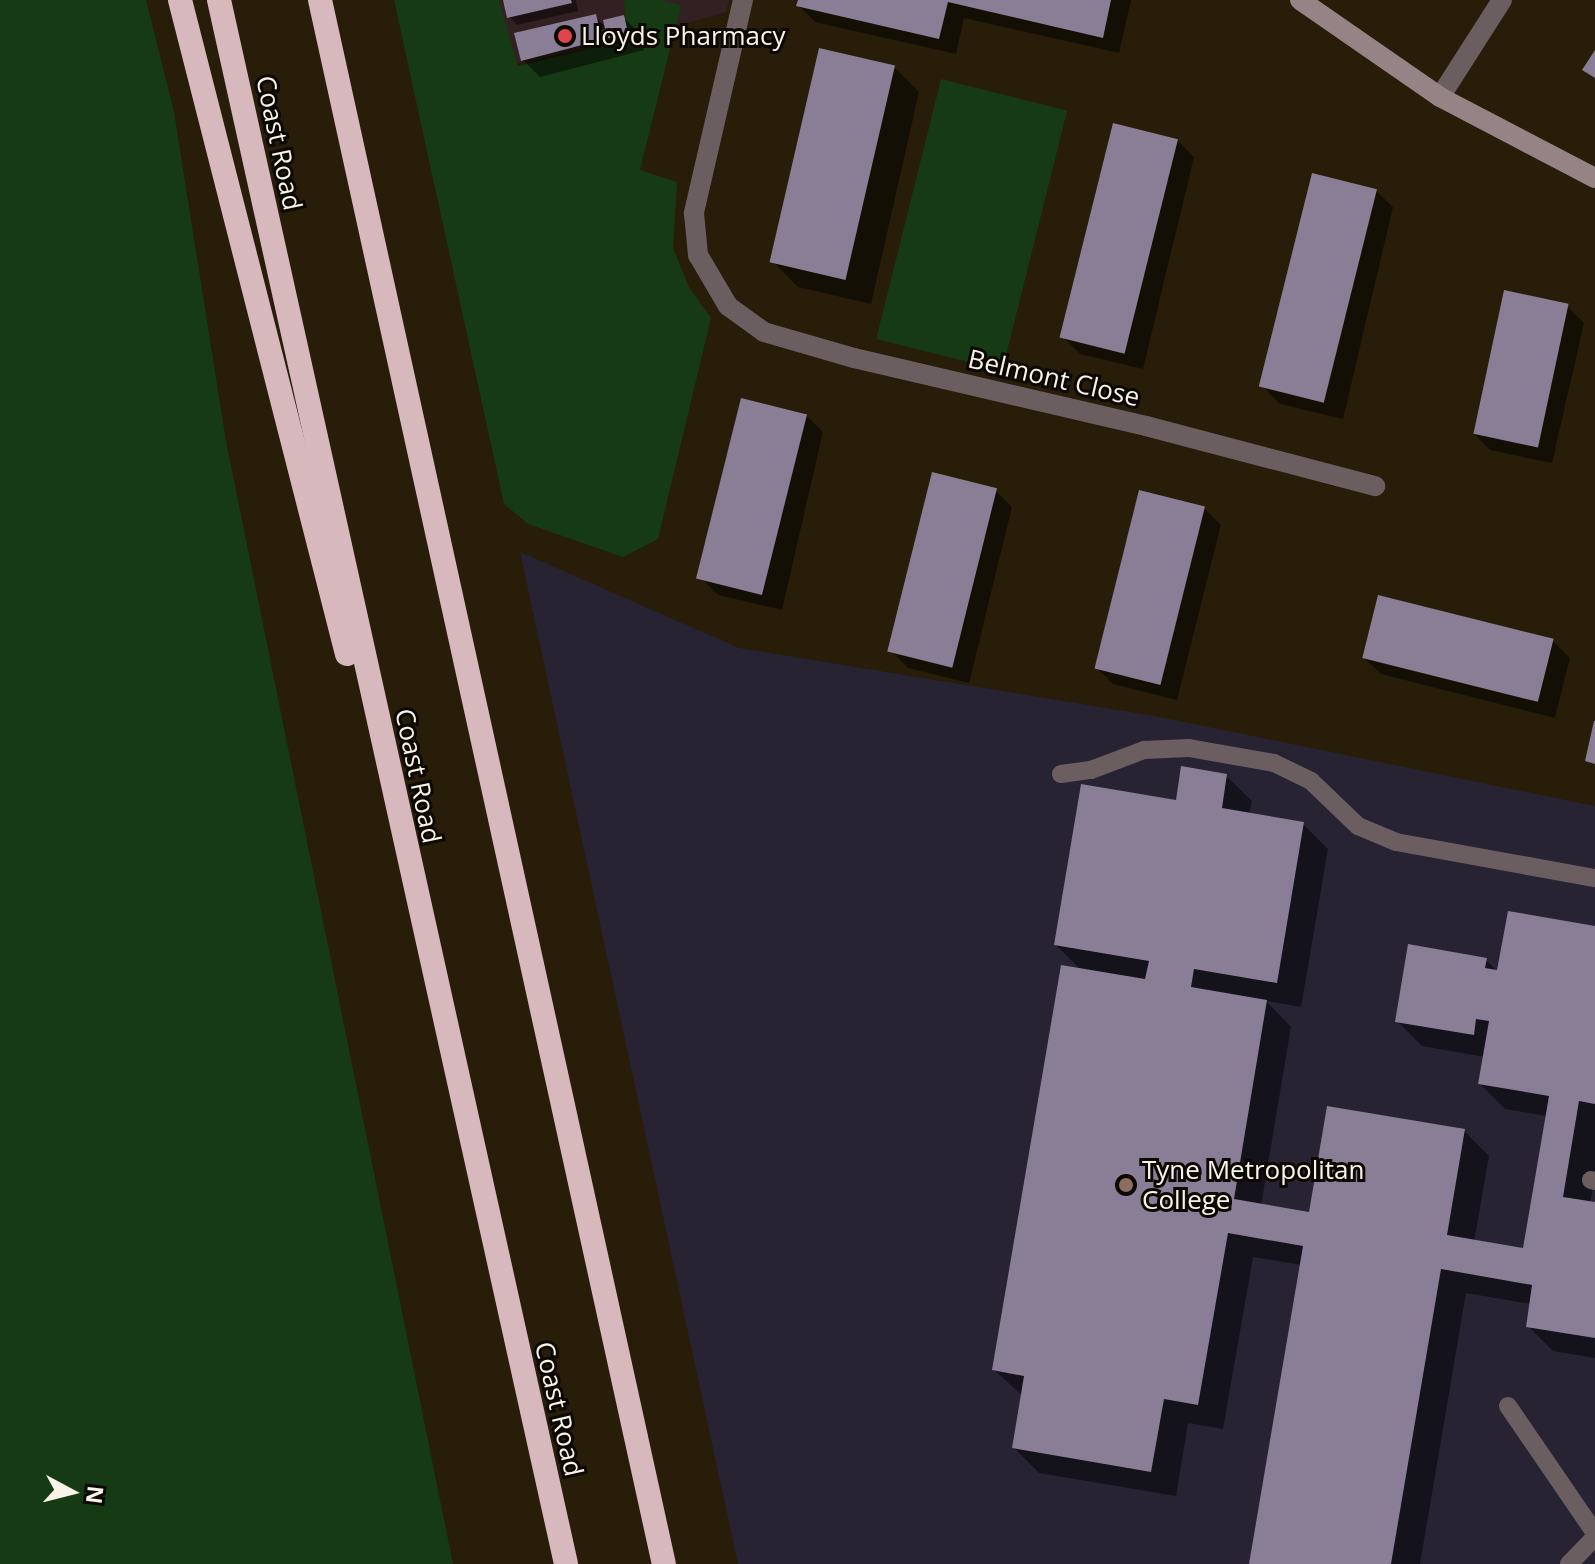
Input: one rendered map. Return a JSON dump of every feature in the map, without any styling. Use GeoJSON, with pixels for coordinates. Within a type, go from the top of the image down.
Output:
{"type":"FeatureCollection","features":[{"type":"Feature","properties":{"kind":"highway"},"geometry":{"type":"LineString","coordinates":[[180,0],[460,1099]]}},
{"type":"Feature","properties":{"kind":"highway","name":"Coast Road"},"geometry":{"type":"LineString","coordinates":[[219,0],[460,1099],[566,1564]]}},
{"type":"Feature","properties":{"kind":"highway"},"geometry":{"type":"LineString","coordinates":[[320,0],[664,1564]]}},
{"type":"Feature","properties":{"kind":"street","name":"Belmont Close"},"geometry":{"type":"LineString","coordinates":[[743,0],[694,213],[698,255],[728,306],[764,332],[854,358],[1146,426],[1375,486]]}},
{"type":"Feature","properties":{"kind":"street"},"geometry":{"type":"LineString","coordinates":[[1300,0],[1440,97],[1595,178]]}},
{"type":"Feature","properties":{"kind":"street"},"geometry":{"type":"LineString","coordinates":[[1440,97],[1502,0]]}},
{"type":"Feature","properties":{"kind":"lane"},"geometry":{"type":"LineString","coordinates":[[1061,774],[1091,770],[1144,750],[1189,748],[1274,763],[1311,781],[1358,826],[1396,842],[1595,878]]}},
{"type":"Feature","properties":{"kind":"lane"},"geometry":{"type":"LineString","coordinates":[[1508,1406],[1595,1535],[1569,1564]]}},
{"type":"Feature","properties":{"kind":"shaded area"},"geometry":{"type":"Polygon","coordinates":[[[463,0],[729,0],[726,12],[627,40],[490,68],[463,0]]]}},
{"type":"Feature","properties":{"kind":"shaded area","name":"Tyne Metropolitan College"},"geometry":{"type":"Polygon","coordinates":[[[520,552],[739,648],[1155,716],[1595,806],[1595,1564],[738,1564],[520,552]]]}},
{"type":"Feature","properties":{"kind":"green space"},"geometry":{"type":"Polygon","coordinates":[[[0,0],[146,0],[174,112],[226,441],[453,1564],[0,1564],[0,0]]]}},
{"type":"Feature","properties":{"kind":"green space"},"geometry":{"type":"Polygon","coordinates":[[[394,0],[499,0],[518,66],[627,40],[624,0],[660,0],[681,5],[640,170],[677,182],[673,248],[689,287],[711,318],[658,539],[623,557],[528,524],[504,504],[394,0]]]}},
{"type":"Feature","properties":{"kind":"green space"},"geometry":{"type":"Polygon","coordinates":[[[941,79],[1067,110],[1002,370],[876,339],[941,79]]]}},
{"type":"Feature","properties":{"kind":"building"},"geometry":{"type":"Polygon","coordinates":[[[503,0],[571,0],[572,3],[507,18],[503,0]]]}},
{"type":"Feature","properties":{"kind":"building"},"geometry":{"type":"Polygon","coordinates":[[[798,0],[1111,0],[1103,38],[948,2],[939,39],[796,6],[798,0]]]}},
{"type":"Feature","properties":{"kind":"building","name":"Lloyds Pharmacy"},"geometry":{"type":"Polygon","coordinates":[[[596,14],[600,31],[605,29],[603,20],[624,15],[628,33],[521,61],[514,33],[596,14]]]}},
{"type":"Feature","properties":{"kind":"building"},"geometry":{"type":"Polygon","coordinates":[[[819,48],[895,66],[846,280],[770,262],[819,48]]]}},
{"type":"Feature","properties":{"kind":"building"},"geometry":{"type":"Polygon","coordinates":[[[1595,50],[1595,78],[1582,70],[1595,50]]]}},
{"type":"Feature","properties":{"kind":"building"},"geometry":{"type":"Polygon","coordinates":[[[1113,123],[1178,139],[1125,354],[1060,337],[1113,123]]]}},
{"type":"Feature","properties":{"kind":"building"},"geometry":{"type":"Polygon","coordinates":[[[1312,173],[1377,189],[1324,403],[1259,386],[1312,173]]]}},
{"type":"Feature","properties":{"kind":"building"},"geometry":{"type":"Polygon","coordinates":[[[1504,290],[1569,304],[1538,448],[1473,434],[1504,290]]]}},
{"type":"Feature","properties":{"kind":"building"},"geometry":{"type":"Polygon","coordinates":[[[741,398],[807,414],[762,595],[696,578],[741,398]]]}},
{"type":"Feature","properties":{"kind":"building"},"geometry":{"type":"Polygon","coordinates":[[[932,472],[997,488],[952,668],[887,652],[932,472]]]}},
{"type":"Feature","properties":{"kind":"building"},"geometry":{"type":"Polygon","coordinates":[[[1139,490],[1205,506],[1160,685],[1094,669],[1139,490]]]}},
{"type":"Feature","properties":{"kind":"building"},"geometry":{"type":"Polygon","coordinates":[[[1378,595],[1554,639],[1538,702],[1362,658],[1378,595]]]}},
{"type":"Feature","properties":{"kind":"building"},"geometry":{"type":"Polygon","coordinates":[[[1595,721],[1595,764],[1585,761],[1595,721]]]}},
{"type":"Feature","properties":{"kind":"building"},"geometry":{"type":"Polygon","coordinates":[[[1181,766],[1227,774],[1222,808],[1304,822],[1277,983],[1194,969],[1191,987],[1267,1000],[1234,1199],[1309,1212],[1327,1106],[1465,1129],[1447,1235],[1523,1248],[1549,1096],[1478,1084],[1489,1021],[1476,1019],[1474,1035],[1395,1022],[1408,944],[1487,958],[1485,968],[1497,970],[1508,911],[1595,926],[1595,1104],[1579,1101],[1563,1197],[1595,1202],[1595,1338],[1526,1327],[1532,1285],[1441,1269],[1391,1564],[1249,1564],[1303,1246],[1228,1233],[1198,1405],[1164,1399],[1151,1472],[1012,1448],[1024,1376],[992,1370],[1061,965],[1145,979],[1149,961],[1054,945],[1081,784],[1176,800],[1181,766]]]}},
{"type":"Feature","properties":{"kind":"place","name":"Lloyds Pharmacy"},"geometry":{"type":"Point","coordinates":[565,36]}},
{"type":"Feature","properties":{"kind":"place","name":"Tyne Metropolitan College"},"geometry":{"type":"Point","coordinates":[1126,1185]}}]}
